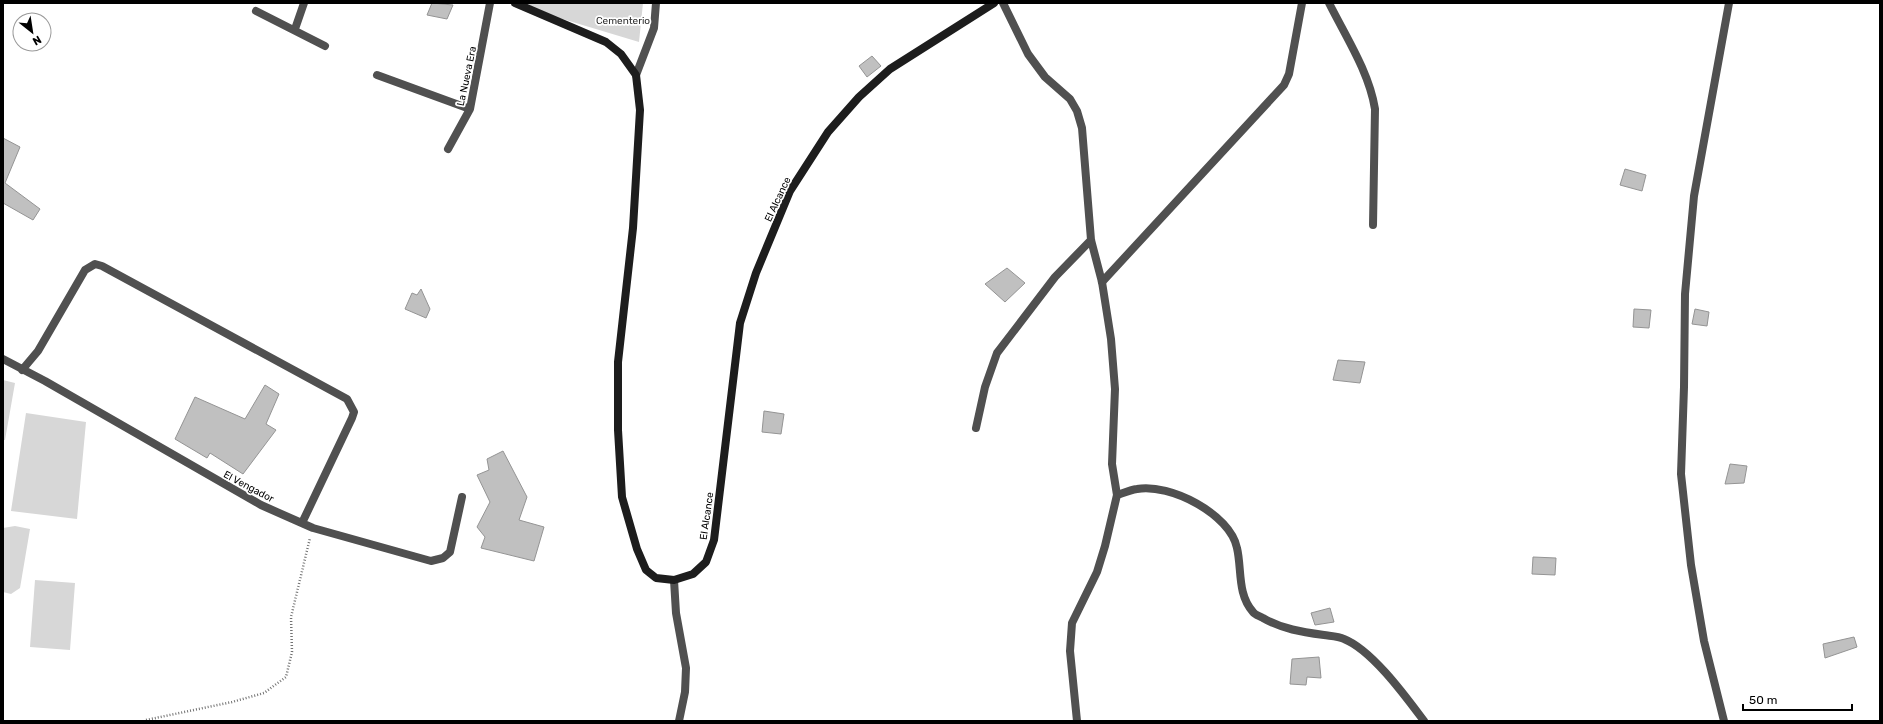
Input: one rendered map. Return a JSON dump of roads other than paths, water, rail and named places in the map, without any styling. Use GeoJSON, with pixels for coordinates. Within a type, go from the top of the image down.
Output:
{"type":"FeatureCollection","features":[{"type":"Feature","properties":{"kind":"street"},"geometry":{"type":"LineString","coordinates":[[295,29],[304,3]]}},
{"type":"Feature","properties":{"kind":"street","name":"La Nueva Era"},"geometry":{"type":"LineString","coordinates":[[448,148],[470,109],[490,3]]}},
{"type":"Feature","properties":{"kind":"street"},"geometry":{"type":"LineString","coordinates":[[515,3],[606,42],[621,54],[636,75]]}},
{"type":"Feature","properties":{"kind":"street","name":"El Alcance"},"geometry":{"type":"LineString","coordinates":[[656,3],[654,28],[636,75],[640,110],[634,220],[618,362],[618,430],[622,497],[637,549],[646,570],[656,578],[674,580],[693,574],[706,562],[714,540],[740,323],[756,273],[790,191],[828,132],[859,96],[890,69],[994,3]]}},
{"type":"Feature","properties":{"kind":"street"},"geometry":{"type":"LineString","coordinates":[[1003,3],[1036,67],[1070,99],[1077,111],[1082,128],[1091,240],[1102,282],[1111,339],[1115,389],[1112,464],[1117,495],[1105,546],[1097,572],[1072,623],[1070,651],[1077,721]]}},
{"type":"Feature","properties":{"kind":"street"},"geometry":{"type":"LineString","coordinates":[[1102,282],[1284,85],[1289,74],[1302,3]]}},
{"type":"Feature","properties":{"kind":"street"},"geometry":{"type":"LineString","coordinates":[[1329,3],[1366,76],[1373,94],[1375,109],[1373,225]]}},
{"type":"Feature","properties":{"kind":"street"},"geometry":{"type":"LineString","coordinates":[[1724,721],[1704,641],[1691,565],[1681,474],[1684,387],[1684,294],[1693,204],[1729,3]]}},
{"type":"Feature","properties":{"kind":"street"},"geometry":{"type":"LineString","coordinates":[[256,10],[325,46]]}},
{"type":"Feature","properties":{"kind":"street"},"geometry":{"type":"LineString","coordinates":[[377,75],[470,109]]}},
{"type":"Feature","properties":{"kind":"street"},"geometry":{"type":"LineString","coordinates":[[976,428],[985,387],[997,353],[1055,277],[1091,240]]}},
{"type":"Feature","properties":{"kind":"street"},"geometry":{"type":"LineString","coordinates":[[22,370],[38,351],[85,270],[95,264],[102,266],[347,399],[354,412],[352,418],[302,523]]}},
{"type":"Feature","properties":{"kind":"street","name":"El Vengador"},"geometry":{"type":"LineString","coordinates":[[3,359],[45,381],[261,505],[313,528],[431,561],[443,558],[450,552],[462,497]]}},
{"type":"Feature","properties":{"kind":"street"},"geometry":{"type":"LineString","coordinates":[[1117,495],[1138,489],[1166,491],[1187,498],[1206,509],[1227,526],[1237,547],[1240,579],[1245,598],[1253,612],[1269,622],[1288,629],[1344,639],[1364,650],[1407,697],[1424,721]]}},
{"type":"Feature","properties":{"kind":"street"},"geometry":{"type":"LineString","coordinates":[[674,580],[676,613],[686,668],[685,692],[679,721]]}},
{"type":"Feature","properties":{"kind":"park label","name":"Cementerio"},"geometry":{"type":"Point","coordinates":[623,20]}}]}
